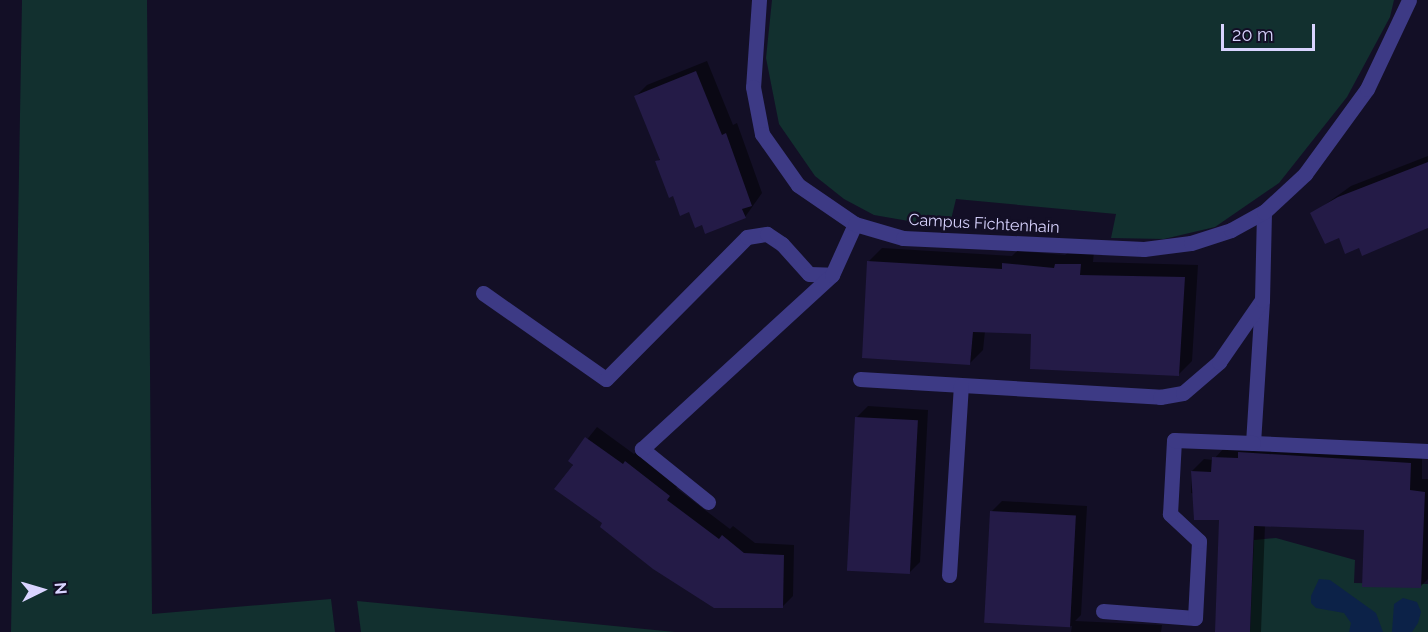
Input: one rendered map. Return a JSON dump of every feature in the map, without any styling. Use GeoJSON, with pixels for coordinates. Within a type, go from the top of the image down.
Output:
{"type":"FeatureCollection","features":[{"type":"Feature","properties":{"kind":"street","name":"Campus Fichtenhain"},"geometry":{"type":"LineString","coordinates":[[759,0],[753,87],[762,134],[798,185],[855,224],[903,238],[1144,249],[1191,243],[1231,230],[1264,212],[1305,174],[1367,89],[1409,0]]}},
{"type":"Feature","properties":{"kind":"street"},"geometry":{"type":"LineString","coordinates":[[1253,443],[1263,300],[1264,212]]}},
{"type":"Feature","properties":{"kind":"street"},"geometry":{"type":"LineString","coordinates":[[708,502],[642,449],[832,275],[855,224]]}},
{"type":"Feature","properties":{"kind":"street"},"geometry":{"type":"LineString","coordinates":[[483,293],[606,379],[747,237],[767,234],[782,244],[809,274],[832,275]]}},
{"type":"Feature","properties":{"kind":"street"},"geometry":{"type":"LineString","coordinates":[[860,379],[1160,397],[1183,393],[1219,362],[1263,300]]}},
{"type":"Feature","properties":{"kind":"street"},"geometry":{"type":"LineString","coordinates":[[949,575],[961,385]]}},
{"type":"Feature","properties":{"kind":"street"},"geometry":{"type":"LineString","coordinates":[[1103,611],[1196,618],[1199,541],[1170,514],[1174,440],[1428,451]]}},
{"type":"Feature","properties":{"kind":"green space"},"geometry":{"type":"Polygon","coordinates":[[[22,0],[147,0],[152,614],[331,599],[335,632],[11,632],[22,0]]]}},
{"type":"Feature","properties":{"kind":"green space"},"geometry":{"type":"Polygon","coordinates":[[[772,0],[1394,0],[1390,17],[1347,97],[1279,183],[1215,227],[1164,239],[1111,238],[1116,214],[956,199],[949,228],[874,215],[844,199],[815,176],[779,124],[766,58],[772,0]]]}},
{"type":"Feature","properties":{"kind":"green space"},"geometry":{"type":"Polygon","coordinates":[[[1276,538],[1355,560],[1354,583],[1428,584],[1428,632],[1250,632],[1254,540],[1276,538]]]}},
{"type":"Feature","properties":{"kind":"green space"},"geometry":{"type":"Polygon","coordinates":[[[357,601],[503,615],[675,632],[361,632],[357,601]]]}},
{"type":"Feature","properties":{"kind":"water"},"geometry":{"type":"Polygon","coordinates":[[[1319,579],[1330,580],[1376,613],[1383,632],[1349,632],[1351,623],[1344,613],[1316,608],[1311,603],[1311,596],[1319,579]]]}},
{"type":"Feature","properties":{"kind":"water"},"geometry":{"type":"Polygon","coordinates":[[[1403,598],[1417,602],[1421,612],[1418,623],[1412,632],[1392,632],[1394,604],[1403,598]]]}},
{"type":"Feature","properties":{"kind":"building"},"geometry":{"type":"Polygon","coordinates":[[[696,71],[722,135],[726,133],[752,206],[742,209],[746,218],[705,234],[702,225],[695,228],[689,212],[680,216],[673,196],[669,198],[655,161],[660,160],[634,96],[696,71]]]}},
{"type":"Feature","properties":{"kind":"building"},"geometry":{"type":"Polygon","coordinates":[[[1428,162],[1428,228],[1362,256],[1359,248],[1345,254],[1339,238],[1325,244],[1310,213],[1338,197],[1428,162]]]}},
{"type":"Feature","properties":{"kind":"building"},"geometry":{"type":"Polygon","coordinates":[[[867,261],[1002,269],[1002,263],[1054,268],[1055,264],[1081,264],[1080,275],[1185,277],[1179,376],[1030,369],[1031,334],[973,332],[970,365],[862,358],[867,261]]]}},
{"type":"Feature","properties":{"kind":"building"},"geometry":{"type":"Polygon","coordinates":[[[855,417],[918,420],[910,574],[847,571],[855,417]]]}},
{"type":"Feature","properties":{"kind":"building"},"geometry":{"type":"Polygon","coordinates":[[[585,437],[623,464],[625,461],[670,496],[667,500],[719,539],[722,535],[744,553],[784,555],[783,608],[714,608],[653,569],[600,527],[602,523],[554,489],[573,465],[568,461],[585,437]]]}},
{"type":"Feature","properties":{"kind":"building"},"geometry":{"type":"Polygon","coordinates":[[[1238,452],[1411,463],[1410,490],[1425,492],[1421,588],[1362,587],[1364,530],[1254,526],[1250,632],[1215,632],[1219,520],[1194,520],[1191,471],[1211,472],[1212,457],[1238,458],[1238,452]]]}},
{"type":"Feature","properties":{"kind":"building"},"geometry":{"type":"Polygon","coordinates":[[[990,511],[1076,516],[1070,627],[984,623],[990,511]]]}}]}
